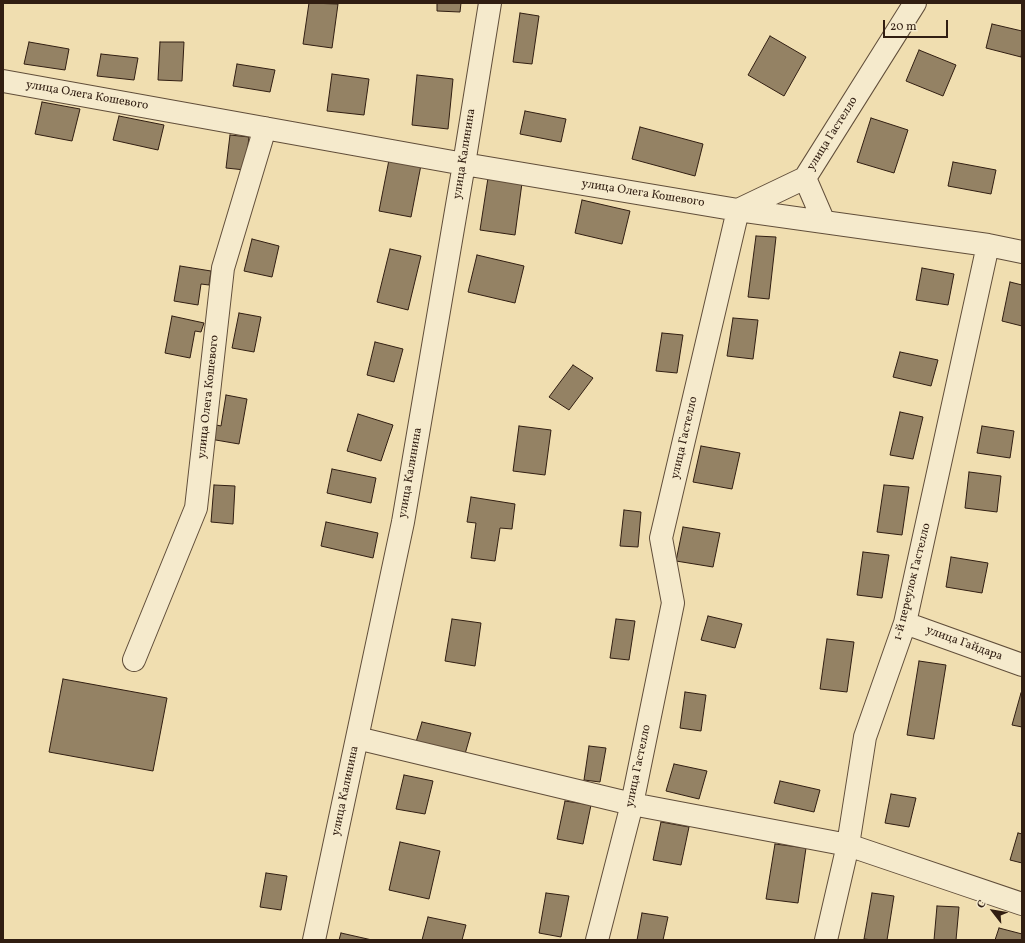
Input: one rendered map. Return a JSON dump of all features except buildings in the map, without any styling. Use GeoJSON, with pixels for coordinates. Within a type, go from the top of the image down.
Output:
{"type":"FeatureCollection","features":[{"type":"Feature","properties":{"kind":"street","name":"улица Калинина"},"geometry":{"type":"LineString","coordinates":[[314,940],[403,522],[490,3]]}},
{"type":"Feature","properties":{"kind":"street","name":"улица Гастелло"},"geometry":{"type":"LineString","coordinates":[[597,940],[632,804],[673,603],[661,538],[738,210],[805,178],[915,3]]}},
{"type":"Feature","properties":{"kind":"street","name":"улица Олега Кошевого"},"geometry":{"type":"LineString","coordinates":[[3,81],[464,164],[738,210],[988,245],[1022,252]]}},
{"type":"Feature","properties":{"kind":"street","name":"улица Олега Кошевого"},"geometry":{"type":"LineString","coordinates":[[134,660],[196,508],[223,268],[265,128]]}},
{"type":"Feature","properties":{"kind":"street"},"geometry":{"type":"LineString","coordinates":[[805,178],[824,222]]}},
{"type":"Feature","properties":{"kind":"street","name":"1-й переулок Гастелло"},"geometry":{"type":"LineString","coordinates":[[826,940],[848,845],[865,737],[905,623],[988,245]]}},
{"type":"Feature","properties":{"kind":"street","name":"улица Гайдара"},"geometry":{"type":"LineString","coordinates":[[905,623],[1022,665]]}},
{"type":"Feature","properties":{"kind":"street"},"geometry":{"type":"LineString","coordinates":[[357,738],[632,804],[848,845],[1022,904]]}}]}
